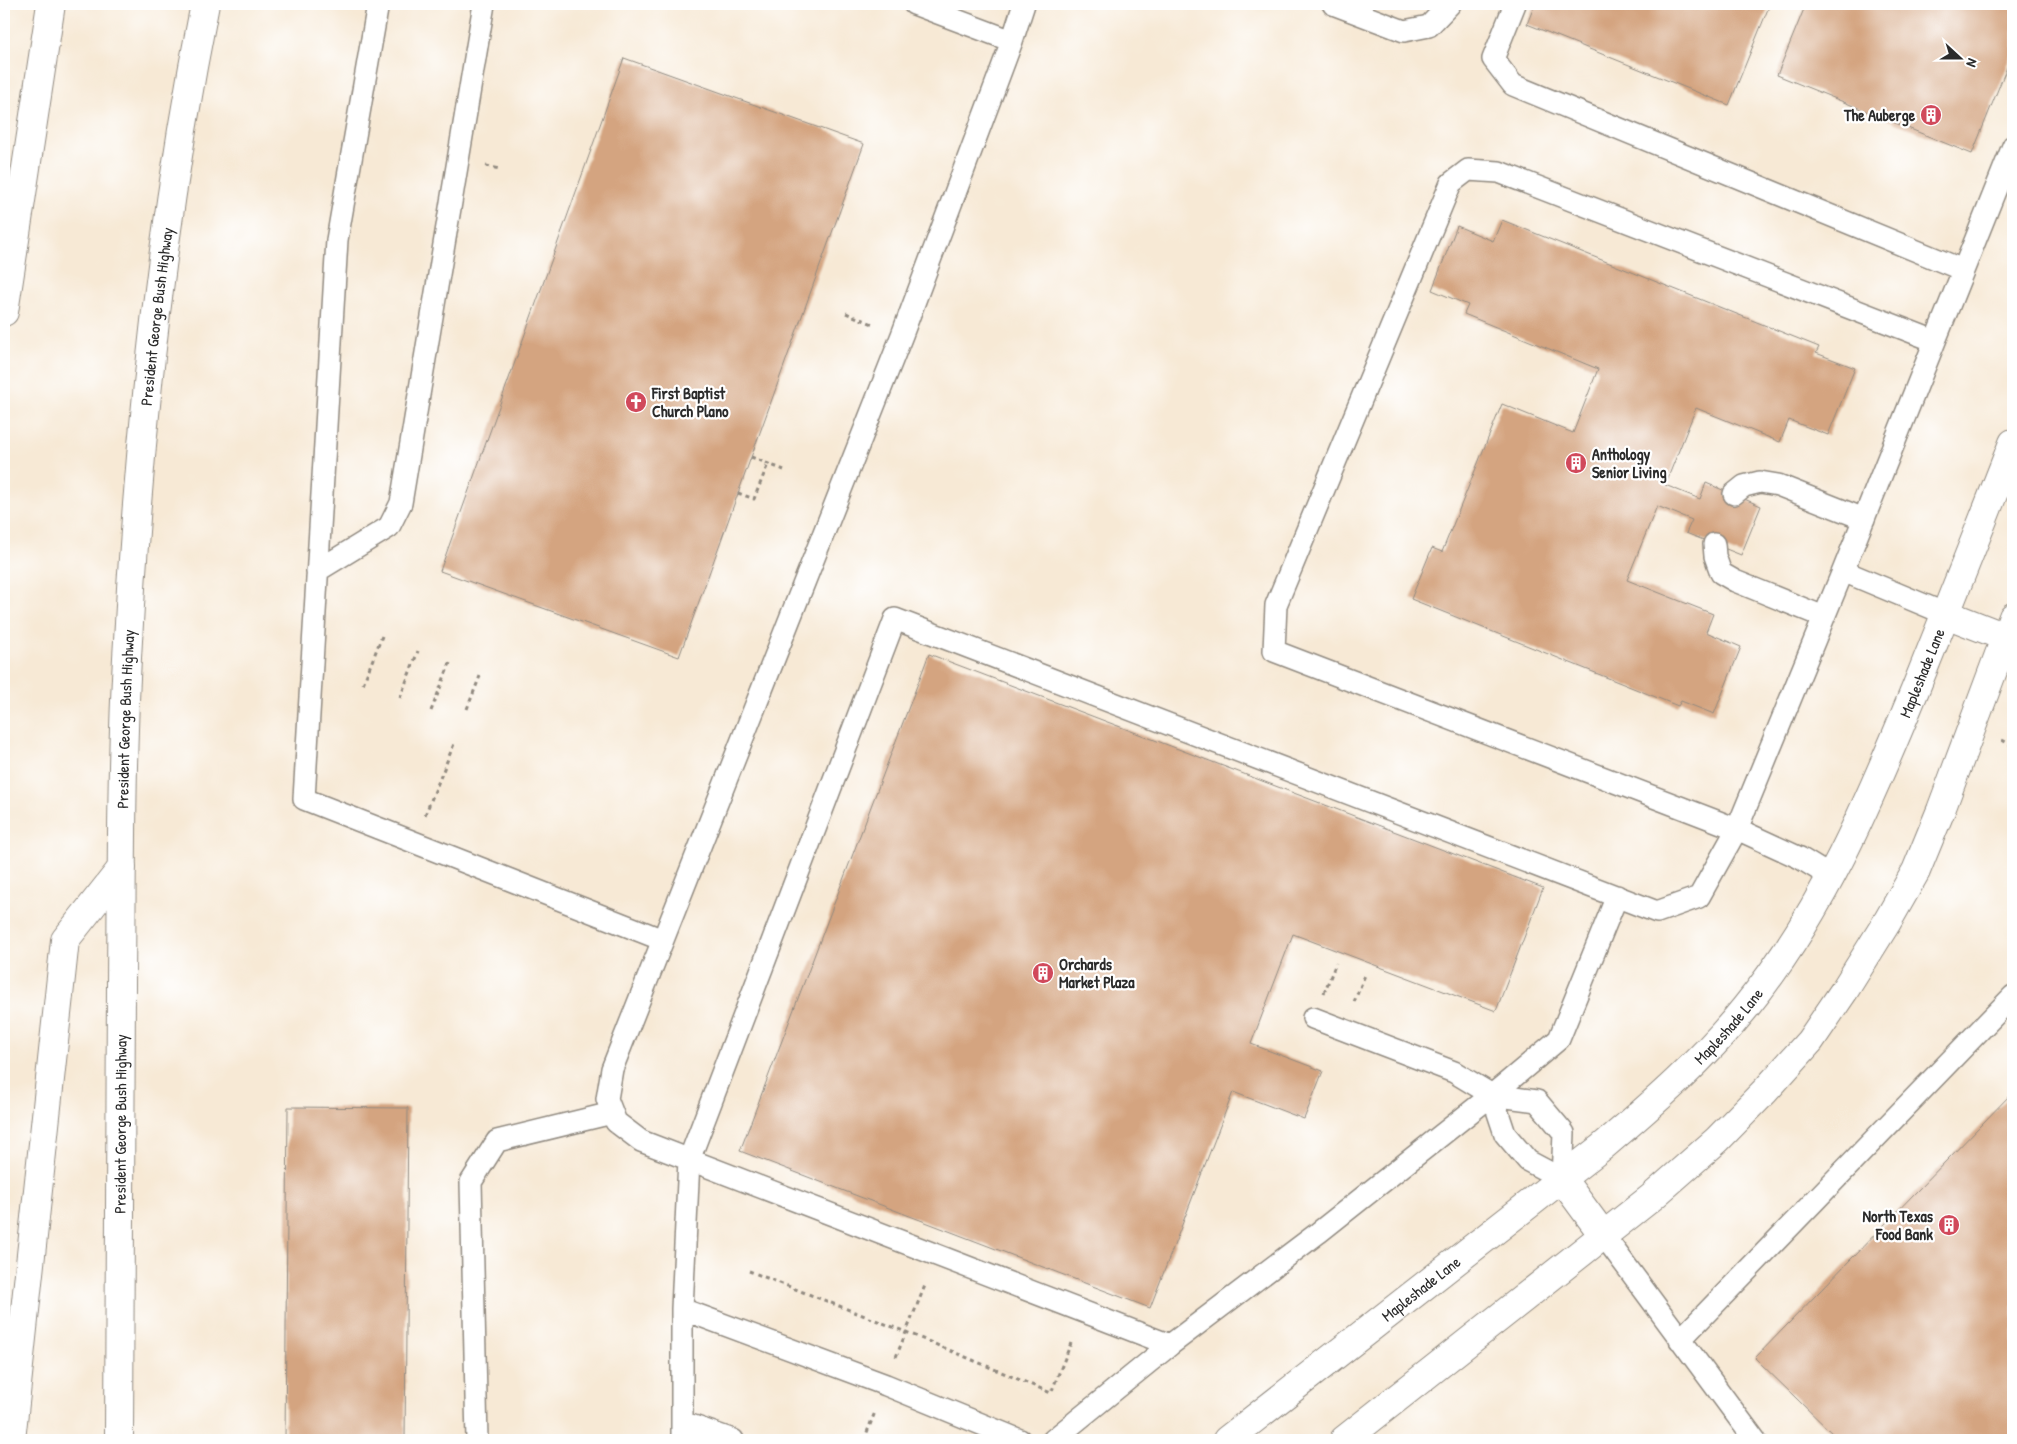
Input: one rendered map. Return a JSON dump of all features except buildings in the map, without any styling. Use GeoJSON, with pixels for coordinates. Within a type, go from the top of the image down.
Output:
{"type":"FeatureCollection","features":[{"type":"Feature","properties":{"kind":"main road"},"geometry":{"type":"LineString","coordinates":[[4,312],[51,4]]}},
{"type":"Feature","properties":{"kind":"main road","name":"President George Bush Highway"},"geometry":{"type":"LineString","coordinates":[[119,1440],[122,868],[126,662],[146,403],[164,250],[205,4]]}},
{"type":"Feature","properties":{"kind":"main road","name":"Mapleshade Lane"},"geometry":{"type":"LineString","coordinates":[[1227,1440],[1562,1179],[1649,1107],[1704,1054],[1746,1007],[1784,953],[1831,878],[1874,789],[1946,614],[2013,443]]}},
{"type":"Feature","properties":{"kind":"main road"},"geometry":{"type":"LineString","coordinates":[[1344,1440],[1652,1197],[1717,1140],[1810,1041],[1844,991],[1916,871],[2011,632],[1946,614]]}},
{"type":"Feature","properties":{"kind":"main road"},"geometry":{"type":"LineString","coordinates":[[11,1440],[65,940],[122,868]]}},
{"type":"Feature","properties":{"kind":"main road"},"geometry":{"type":"LineString","coordinates":[[1562,1179],[1604,1236]]}},
{"type":"Feature","properties":{"kind":"lane"},"geometry":{"type":"LineString","coordinates":[[378,4],[338,240],[304,799],[663,940]]}},
{"type":"Feature","properties":{"kind":"lane"},"geometry":{"type":"LineString","coordinates":[[318,571],[389,527],[400,503],[484,4]]}},
{"type":"Feature","properties":{"kind":"lane"},"geometry":{"type":"LineString","coordinates":[[914,4],[1012,41]]}},
{"type":"Feature","properties":{"kind":"lane"},"geometry":{"type":"LineString","coordinates":[[1024,4],[1012,41],[902,335],[612,1069],[607,1099],[616,1122],[641,1140],[1170,1345]]}},
{"type":"Feature","properties":{"kind":"lane"},"geometry":{"type":"LineString","coordinates":[[1333,4],[1404,31],[1429,26],[1450,4]]}},
{"type":"Feature","properties":{"kind":"lane"},"geometry":{"type":"LineString","coordinates":[[1515,4],[1493,58],[1513,85],[1963,270]]}},
{"type":"Feature","properties":{"kind":"lane"},"geometry":{"type":"LineString","coordinates":[[733,1440],[682,1431],[682,1309],[689,1160],[895,619],[1657,912],[1699,897],[1736,829],[1843,571],[2013,146]]}},
{"type":"Feature","properties":{"kind":"lane"},"geometry":{"type":"LineString","coordinates":[[1831,878],[1800,858],[1736,829],[1274,651],[1276,606],[1451,183],[1468,170],[1499,172],[1935,341]]}},
{"type":"Feature","properties":{"kind":"lane"},"geometry":{"type":"LineString","coordinates":[[1734,494],[1744,486],[1760,482],[1778,485],[1864,519]]}},
{"type":"Feature","properties":{"kind":"lane"},"geometry":{"type":"LineString","coordinates":[[1714,544],[1715,556],[1721,573],[1735,581],[1824,617]]}},
{"type":"Feature","properties":{"kind":"lane"},"geometry":{"type":"LineString","coordinates":[[1843,571],[1946,614]]}},
{"type":"Feature","properties":{"kind":"lane"},"geometry":{"type":"LineString","coordinates":[[1053,1440],[1170,1345],[1318,1232],[1492,1095],[1559,1039],[1617,896]]}},
{"type":"Feature","properties":{"kind":"lane"},"geometry":{"type":"LineString","coordinates":[[1680,1340],[2013,996]]}},
{"type":"Feature","properties":{"kind":"lane"},"geometry":{"type":"LineString","coordinates":[[1313,1018],[1454,1072],[1492,1095],[1537,1101],[1564,1133],[1562,1179],[1528,1161],[1505,1134],[1492,1095]]}},
{"type":"Feature","properties":{"kind":"lane"},"geometry":{"type":"LineString","coordinates":[[477,1440],[471,1182],[497,1141],[612,1113]]}},
{"type":"Feature","properties":{"kind":"lane"},"geometry":{"type":"LineString","coordinates":[[1604,1236],[1755,1440]]}},
{"type":"Feature","properties":{"kind":"lane"},"geometry":{"type":"LineString","coordinates":[[682,1309],[886,1385],[1020,1440]]}},
{"type":"Feature","properties":{"kind":"path"},"geometry":{"type":"LineString","coordinates":[[846,314],[878,326]]}},
{"type":"Feature","properties":{"kind":"path"},"geometry":{"type":"LineString","coordinates":[[751,457],[784,470]]}},
{"type":"Feature","properties":{"kind":"path"},"geometry":{"type":"LineString","coordinates":[[738,493],[754,499],[768,464]]}},
{"type":"Feature","properties":{"kind":"path"},"geometry":{"type":"LineString","coordinates":[[363,684],[382,636]]}},
{"type":"Feature","properties":{"kind":"path"},"geometry":{"type":"LineString","coordinates":[[400,698],[418,651]]}},
{"type":"Feature","properties":{"kind":"path"},"geometry":{"type":"LineString","coordinates":[[431,711],[450,663]]}},
{"type":"Feature","properties":{"kind":"path"},"geometry":{"type":"LineString","coordinates":[[467,710],[480,676]]}},
{"type":"Feature","properties":{"kind":"path"},"geometry":{"type":"LineString","coordinates":[[1999,739],[2013,746]]}},
{"type":"Feature","properties":{"kind":"path"},"geometry":{"type":"LineString","coordinates":[[423,820],[454,744]]}},
{"type":"Feature","properties":{"kind":"path"},"geometry":{"type":"LineString","coordinates":[[1323,995],[1336,963]]}},
{"type":"Feature","properties":{"kind":"path"},"geometry":{"type":"LineString","coordinates":[[1352,1006],[1365,975]]}},
{"type":"Feature","properties":{"kind":"path"},"geometry":{"type":"LineString","coordinates":[[749,1271],[906,1332],[1051,1393],[1071,1343]]}},
{"type":"Feature","properties":{"kind":"path"},"geometry":{"type":"LineString","coordinates":[[894,1363],[926,1283]]}},
{"type":"Feature","properties":{"kind":"path"},"geometry":{"type":"LineString","coordinates":[[864,1440],[877,1407]]}},
{"type":"Feature","properties":{"kind":"place","name":"The Auberge"},"geometry":{"type":"Point","coordinates":[1931,115]}},
{"type":"Feature","properties":{"kind":"place","name":"First Baptist Church Plano"},"geometry":{"type":"Point","coordinates":[636,402]}},
{"type":"Feature","properties":{"kind":"place","name":"Anthology Senior Living"},"geometry":{"type":"Point","coordinates":[1576,463]}},
{"type":"Feature","properties":{"kind":"place","name":"Orchards Market Plaza"},"geometry":{"type":"Point","coordinates":[1043,973]}},
{"type":"Feature","properties":{"kind":"place","name":"North Texas Food Bank"},"geometry":{"type":"Point","coordinates":[1949,1225]}}]}
